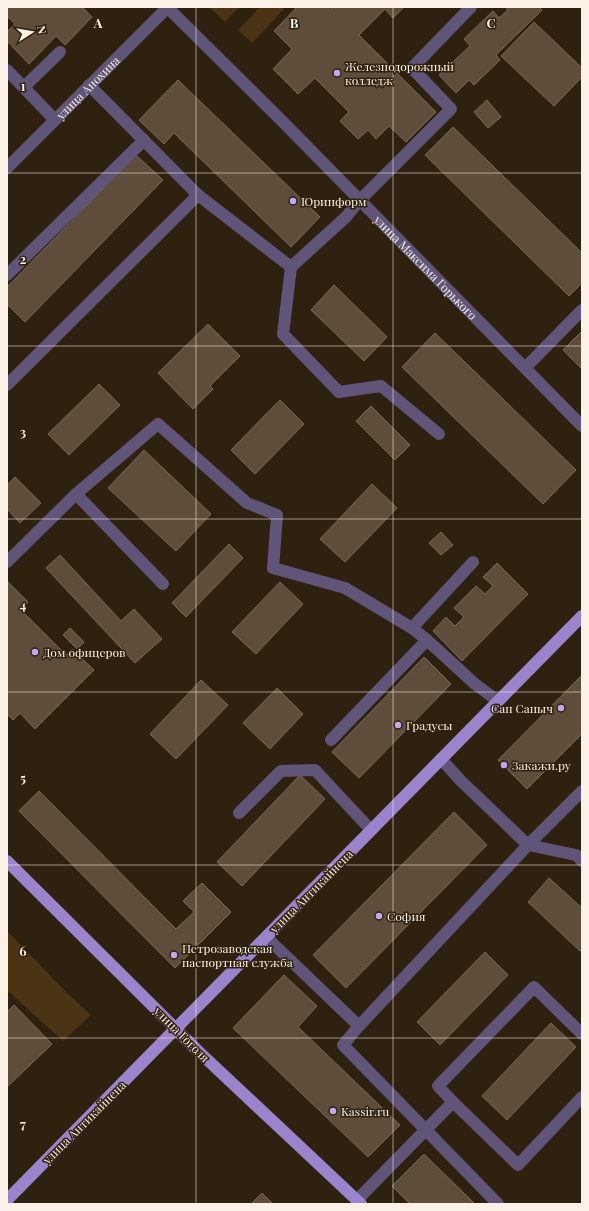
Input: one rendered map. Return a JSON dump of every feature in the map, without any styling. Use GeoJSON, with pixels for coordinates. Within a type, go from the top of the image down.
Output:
{"type":"FeatureCollection","features":[{"type":"Feature","properties":{"kind":"main road","name":"улица Антикайнена"},"geometry":{"type":"LineString","coordinates":[[7,1200],[582,616]]}},
{"type":"Feature","properties":{"kind":"main road","name":"улица Гоголя"},"geometry":{"type":"LineString","coordinates":[[7,861],[176,1028],[359,1202]]}},
{"type":"Feature","properties":{"kind":"street","name":"улица Максима Горького"},"geometry":{"type":"LineString","coordinates":[[167,7],[283,122],[359,201],[582,426]]}},
{"type":"Feature","properties":{"kind":"street","name":"улица Анохина"},"geometry":{"type":"LineString","coordinates":[[7,168],[167,7]]}},
{"type":"Feature","properties":{"kind":"street"},"geometry":{"type":"LineString","coordinates":[[440,434],[381,386],[339,392],[283,334],[291,267],[346,217],[359,201],[451,110],[412,68],[471,7]]}},
{"type":"Feature","properties":{"kind":"street"},"geometry":{"type":"LineString","coordinates":[[24,87],[60,52]]}},
{"type":"Feature","properties":{"kind":"street"},"geometry":{"type":"LineString","coordinates":[[7,70],[55,120]]}},
{"type":"Feature","properties":{"kind":"street"},"geometry":{"type":"LineString","coordinates":[[90,85],[198,195],[291,267]]}},
{"type":"Feature","properties":{"kind":"street"},"geometry":{"type":"LineString","coordinates":[[7,275],[144,140]]}},
{"type":"Feature","properties":{"kind":"street"},"geometry":{"type":"LineString","coordinates":[[7,385],[198,195]]}},
{"type":"Feature","properties":{"kind":"street"},"geometry":{"type":"LineString","coordinates":[[525,368],[582,310]]}},
{"type":"Feature","properties":{"kind":"street"},"geometry":{"type":"LineString","coordinates":[[7,562],[76,494],[158,424],[246,503],[277,515],[273,568],[345,588],[412,628],[475,684],[498,702]]}},
{"type":"Feature","properties":{"kind":"street"},"geometry":{"type":"LineString","coordinates":[[76,494],[164,584]]}},
{"type":"Feature","properties":{"kind":"street"},"geometry":{"type":"LineString","coordinates":[[412,628],[473,562]]}},
{"type":"Feature","properties":{"kind":"street"},"geometry":{"type":"LineString","coordinates":[[331,740],[427,640]]}},
{"type":"Feature","properties":{"kind":"street"},"geometry":{"type":"LineString","coordinates":[[441,759],[461,781],[528,845],[576,855],[582,861]]}},
{"type":"Feature","properties":{"kind":"street"},"geometry":{"type":"LineString","coordinates":[[239,812],[280,771],[315,770],[371,830]]}},
{"type":"Feature","properties":{"kind":"street"},"geometry":{"type":"LineString","coordinates":[[498,1204],[343,1045],[528,845],[582,791]]}},
{"type":"Feature","properties":{"kind":"street"},"geometry":{"type":"LineString","coordinates":[[266,937],[359,1026]]}},
{"type":"Feature","properties":{"kind":"street"},"geometry":{"type":"LineString","coordinates":[[580,1104],[518,1165],[438,1086],[534,988],[582,1034]]}},
{"type":"Feature","properties":{"kind":"street"},"geometry":{"type":"LineString","coordinates":[[359,1202],[425,1130],[453,1102]]}},
{"type":"Feature","properties":{"kind":"shaded area"},"geometry":{"type":"Polygon","coordinates":[[[209,7],[239,7],[225,22],[209,7]]]}},
{"type":"Feature","properties":{"kind":"shaded area"},"geometry":{"type":"Polygon","coordinates":[[[260,7],[282,7],[284,9],[252,43],[238,30],[260,7]]]}},
{"type":"Feature","properties":{"kind":"shaded area"},"geometry":{"type":"Polygon","coordinates":[[[7,931],[67,993],[91,1015],[63,1041],[9,992],[7,994],[7,931]]]}},
{"type":"Feature","properties":{"kind":"building"},"geometry":{"type":"Polygon","coordinates":[[[7,7],[82,7],[92,17],[65,45],[56,36],[29,64],[7,41],[7,32],[15,24],[7,16],[7,7]]]}},
{"type":"Feature","properties":{"kind":"building","name":"Железнодорожный колледж"},"geometry":{"type":"Polygon","coordinates":[[[297,7],[327,7],[330,10],[332,7],[404,7],[393,18],[385,9],[359,35],[436,112],[406,142],[389,126],[376,139],[368,130],[358,139],[340,121],[349,112],[315,78],[298,94],[273,69],[292,49],[274,31],[297,7]]]}},
{"type":"Feature","properties":{"kind":"building"},"geometry":{"type":"Polygon","coordinates":[[[505,7],[539,7],[542,10],[496,55],[500,60],[474,85],[469,80],[456,93],[439,75],[470,46],[464,39],[493,11],[499,18],[508,10],[505,7]]]}},
{"type":"Feature","properties":{"kind":"building"},"geometry":{"type":"Polygon","coordinates":[[[534,22],[582,68],[582,77],[554,106],[501,56],[534,22]]]}},
{"type":"Feature","properties":{"kind":"building"},"geometry":{"type":"Polygon","coordinates":[[[178,80],[320,217],[291,247],[174,133],[164,144],[139,120],[178,80]]]}},
{"type":"Feature","properties":{"kind":"building"},"geometry":{"type":"Polygon","coordinates":[[[487,100],[501,117],[488,128],[474,112],[487,100]]]}},
{"type":"Feature","properties":{"kind":"building"},"geometry":{"type":"Polygon","coordinates":[[[453,127],[582,253],[582,283],[569,296],[425,155],[453,127]]]}},
{"type":"Feature","properties":{"kind":"building"},"geometry":{"type":"Polygon","coordinates":[[[136,155],[163,180],[25,322],[7,304],[7,287],[136,155]]]}},
{"type":"Feature","properties":{"kind":"building"},"geometry":{"type":"Polygon","coordinates":[[[334,285],[387,337],[364,361],[311,310],[334,285]]]}},
{"type":"Feature","properties":{"kind":"building"},"geometry":{"type":"Polygon","coordinates":[[[208,324],[240,356],[210,386],[213,389],[193,409],[158,373],[208,324]]]}},
{"type":"Feature","properties":{"kind":"building"},"geometry":{"type":"Polygon","coordinates":[[[582,331],[582,369],[563,350],[582,331]]]}},
{"type":"Feature","properties":{"kind":"building"},"geometry":{"type":"Polygon","coordinates":[[[435,333],[576,470],[543,504],[402,367],[435,333]]]}},
{"type":"Feature","properties":{"kind":"building"},"geometry":{"type":"Polygon","coordinates":[[[99,384],[120,405],[69,455],[48,434],[99,384]]]}},
{"type":"Feature","properties":{"kind":"building"},"geometry":{"type":"Polygon","coordinates":[[[280,400],[304,424],[255,474],[231,450],[280,400]]]}},
{"type":"Feature","properties":{"kind":"building"},"geometry":{"type":"Polygon","coordinates":[[[371,406],[410,445],[395,460],[356,421],[371,406]]]}},
{"type":"Feature","properties":{"kind":"building"},"geometry":{"type":"Polygon","coordinates":[[[144,450],[211,514],[176,551],[108,488],[144,450]]]}},
{"type":"Feature","properties":{"kind":"building"},"geometry":{"type":"Polygon","coordinates":[[[15,477],[41,503],[20,523],[7,509],[7,485],[15,477]]]}},
{"type":"Feature","properties":{"kind":"building"},"geometry":{"type":"Polygon","coordinates":[[[372,484],[397,508],[345,562],[320,539],[372,484]]]}},
{"type":"Feature","properties":{"kind":"building"},"geometry":{"type":"Polygon","coordinates":[[[441,532],[453,545],[441,555],[429,543],[441,532]]]}},
{"type":"Feature","properties":{"kind":"building"},"geometry":{"type":"Polygon","coordinates":[[[229,544],[243,558],[186,617],[172,603],[229,544]]]}},
{"type":"Feature","properties":{"kind":"building"},"geometry":{"type":"Polygon","coordinates":[[[60,555],[121,621],[134,609],[162,639],[135,663],[46,568],[60,555]]]}},
{"type":"Feature","properties":{"kind":"building"},"geometry":{"type":"Polygon","coordinates":[[[497,563],[528,594],[462,661],[433,631],[446,617],[455,626],[464,617],[454,608],[476,586],[485,594],[493,586],[483,577],[497,563]]]}},
{"type":"Feature","properties":{"kind":"building","name":"Дом офицеров"},"geometry":{"type":"Polygon","coordinates":[[[7,581],[28,602],[21,610],[66,655],[72,649],[94,670],[35,729],[20,713],[13,720],[7,714],[7,581]]]}},
{"type":"Feature","properties":{"kind":"building"},"geometry":{"type":"Polygon","coordinates":[[[280,582],[303,604],[256,654],[232,632],[280,582]]]}},
{"type":"Feature","properties":{"kind":"building"},"geometry":{"type":"Polygon","coordinates":[[[70,628],[84,642],[77,649],[63,635],[70,628]]]}},
{"type":"Feature","properties":{"kind":"building"},"geometry":{"type":"Polygon","coordinates":[[[424,657],[451,684],[359,778],[332,752],[424,657]]]}},
{"type":"Feature","properties":{"kind":"building"},"geometry":{"type":"Polygon","coordinates":[[[582,675],[582,734],[527,789],[498,760],[582,675]]]}},
{"type":"Feature","properties":{"kind":"building"},"geometry":{"type":"Polygon","coordinates":[[[201,680],[228,705],[176,759],[150,734],[201,680]]]}},
{"type":"Feature","properties":{"kind":"building"},"geometry":{"type":"Polygon","coordinates":[[[277,688],[303,714],[270,749],[243,723],[277,688]]]}},
{"type":"Feature","properties":{"kind":"building"},"geometry":{"type":"Polygon","coordinates":[[[300,775],[325,799],[242,886],[217,862],[300,775]]]}},
{"type":"Feature","properties":{"kind":"building"},"geometry":{"type":"Polygon","coordinates":[[[39,791],[176,929],[194,912],[183,901],[202,883],[231,912],[175,968],[19,811],[39,791]]]}},
{"type":"Feature","properties":{"kind":"building"},"geometry":{"type":"Polygon","coordinates":[[[454,812],[487,845],[346,988],[313,955],[454,812]]]}},
{"type":"Feature","properties":{"kind":"building"},"geometry":{"type":"Polygon","coordinates":[[[549,878],[582,908],[582,950],[580,951],[528,902],[549,878]]]}},
{"type":"Feature","properties":{"kind":"building"},"geometry":{"type":"Polygon","coordinates":[[[485,952],[508,975],[440,1045],[417,1022],[485,952]]]}},
{"type":"Feature","properties":{"kind":"building"},"geometry":{"type":"Polygon","coordinates":[[[284,975],[317,1006],[298,1027],[400,1125],[368,1157],[233,1028],[284,975]]]}},
{"type":"Feature","properties":{"kind":"building"},"geometry":{"type":"Polygon","coordinates":[[[14,1005],[52,1044],[7,1087],[7,1012],[14,1005]]]}},
{"type":"Feature","properties":{"kind":"building"},"geometry":{"type":"Polygon","coordinates":[[[551,1023],[576,1047],[507,1120],[482,1096],[551,1023]]]}},
{"type":"Feature","properties":{"kind":"building"},"geometry":{"type":"Polygon","coordinates":[[[424,1154],[475,1204],[410,1204],[392,1186],[424,1154]]]}},
{"type":"Feature","properties":{"kind":"building"},"geometry":{"type":"Polygon","coordinates":[[[262,1193],[273,1204],[251,1204],[262,1193]]]}},
{"type":"Feature","properties":{"kind":"place","name":"Железнодорожный колледж"},"geometry":{"type":"Point","coordinates":[337,73]}},
{"type":"Feature","properties":{"kind":"place","name":"Юринформ"},"geometry":{"type":"Point","coordinates":[293,201]}},
{"type":"Feature","properties":{"kind":"place","name":"Дом офицеров"},"geometry":{"type":"Point","coordinates":[35,652]}},
{"type":"Feature","properties":{"kind":"place","name":"Сан Саныч"},"geometry":{"type":"Point","coordinates":[561,708]}},
{"type":"Feature","properties":{"kind":"place","name":"Градусы"},"geometry":{"type":"Point","coordinates":[398,725]}},
{"type":"Feature","properties":{"kind":"place","name":"Закажи.ру"},"geometry":{"type":"Point","coordinates":[504,765]}},
{"type":"Feature","properties":{"kind":"place","name":"София"},"geometry":{"type":"Point","coordinates":[379,916]}},
{"type":"Feature","properties":{"kind":"place","name":"Петрозаводская паспортная служба"},"geometry":{"type":"Point","coordinates":[174,955]}},
{"type":"Feature","properties":{"kind":"place","name":"Kassir.ru"},"geometry":{"type":"Point","coordinates":[333,1111]}}]}
